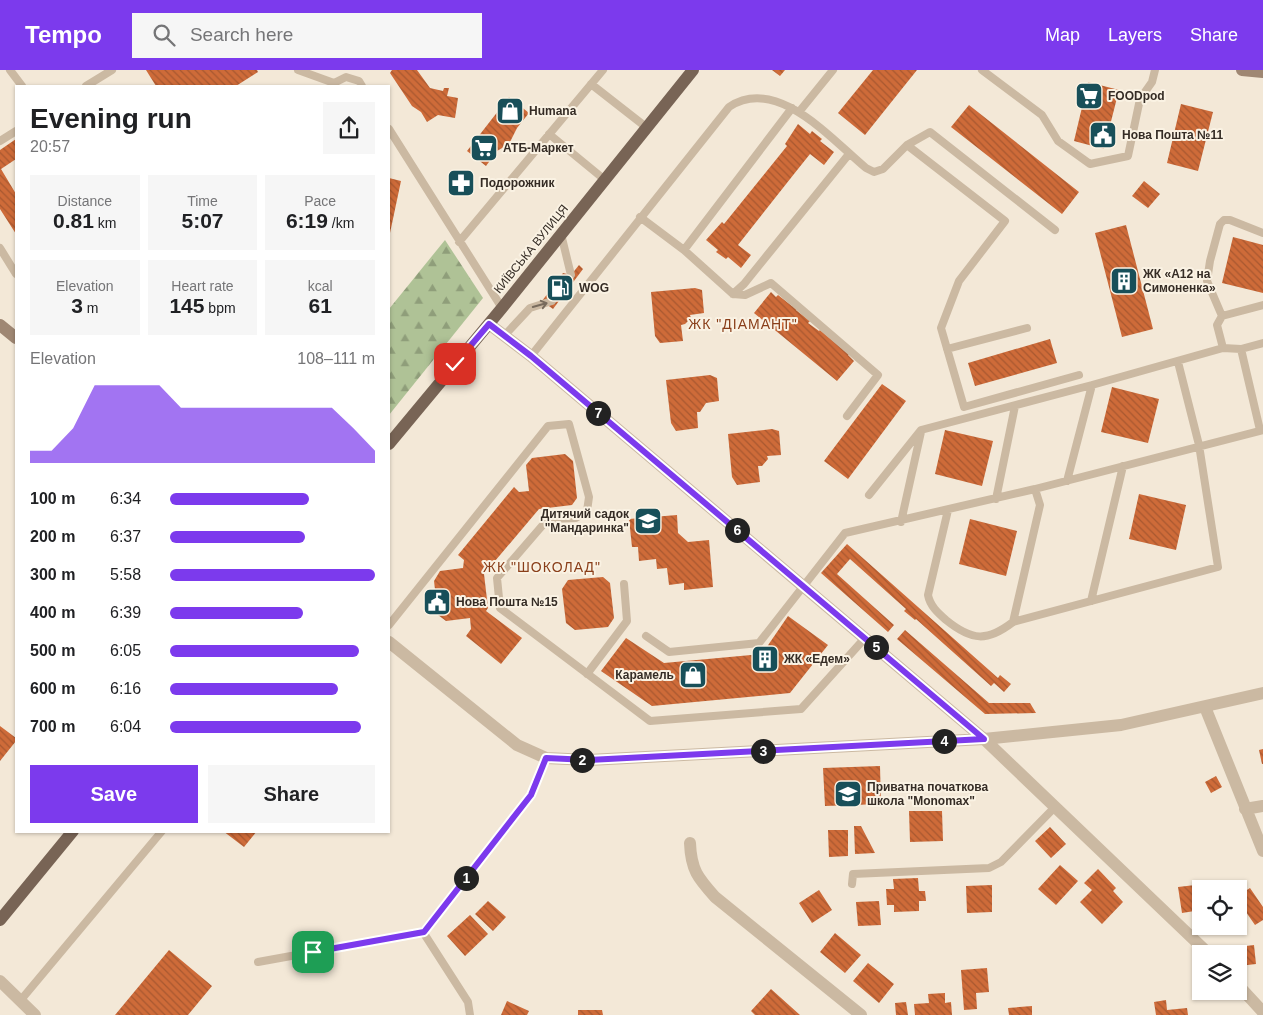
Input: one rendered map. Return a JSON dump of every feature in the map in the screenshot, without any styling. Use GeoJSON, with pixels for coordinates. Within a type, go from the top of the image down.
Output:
{"type":"FeatureCollection","features":[{"type":"Feature","properties":{"kind":"main road","name":"КИЇВСЬКА ВУЛИЦЯ"},"geometry":{"type":"LineString","coordinates":[[390,443],[489,324],[693,70]]}},
{"type":"Feature","properties":{"kind":"main road"},"geometry":{"type":"LineString","coordinates":[[0,920],[71,833]]}},
{"type":"Feature","properties":{"kind":"street"},"geometry":{"type":"LineString","coordinates":[[1242,70],[1263,72]]}},
{"type":"Feature","properties":{"kind":"street"},"geometry":{"type":"LineString","coordinates":[[489,324],[531,356],[984,739],[1200,945]]}},
{"type":"Feature","properties":{"kind":"street"},"geometry":{"type":"LineString","coordinates":[[0,325],[15,337]]}},
{"type":"Feature","properties":{"kind":"street"},"geometry":{"type":"LineString","coordinates":[[390,643],[517,744],[546,758],[589,760],[984,739],[1121,725],[1263,692]]}},
{"type":"Feature","properties":{"kind":"street"},"geometry":{"type":"LineString","coordinates":[[1205,707],[1263,851]]}},
{"type":"Feature","properties":{"kind":"street"},"geometry":{"type":"LineString","coordinates":[[1245,809],[1263,806]]}},
{"type":"Feature","properties":{"kind":"street"},"geometry":{"type":"LineString","coordinates":[[690,843],[690,860],[697,877],[715,897],[861,1015]]}},
{"type":"Feature","properties":{"kind":"street"},"geometry":{"type":"LineString","coordinates":[[0,981],[35,1015]]}},
{"type":"Feature","properties":{"kind":"street"},"geometry":{"type":"LineString","coordinates":[[1247,995],[1263,1012]]}},
{"type":"Feature","properties":{"kind":"lane"},"geometry":{"type":"LineString","coordinates":[[10,70],[21,85]]}},
{"type":"Feature","properties":{"kind":"lane"},"geometry":{"type":"LineString","coordinates":[[87,85],[101,73],[112,70]]}},
{"type":"Feature","properties":{"kind":"lane"},"geometry":{"type":"LineString","coordinates":[[298,70],[333,85],[346,78],[359,82],[361,85]]}},
{"type":"Feature","properties":{"kind":"lane"},"geometry":{"type":"LineString","coordinates":[[459,242],[603,70]]}},
{"type":"Feature","properties":{"kind":"lane"},"geometry":{"type":"LineString","coordinates":[[684,250],[795,110],[833,70]]}},
{"type":"Feature","properties":{"kind":"lane"},"geometry":{"type":"LineString","coordinates":[[982,70],[1042,115],[1058,141],[1090,164],[1128,156],[1140,99],[1152,82],[1154,70]]}},
{"type":"Feature","properties":{"kind":"lane"},"geometry":{"type":"LineString","coordinates":[[591,84],[646,128]]}},
{"type":"Feature","properties":{"kind":"lane"},"geometry":{"type":"LineString","coordinates":[[531,356],[729,107],[751,97],[765,97],[795,110],[866,168],[874,172],[883,169],[907,145],[930,132],[1055,230]]}},
{"type":"Feature","properties":{"kind":"lane"},"geometry":{"type":"LineString","coordinates":[[390,131],[502,308]]}},
{"type":"Feature","properties":{"kind":"lane"},"geometry":{"type":"LineString","coordinates":[[0,141],[15,132]]}},
{"type":"Feature","properties":{"kind":"lane"},"geometry":{"type":"LineString","coordinates":[[549,134],[605,180]]}},
{"type":"Feature","properties":{"kind":"lane"},"geometry":{"type":"LineString","coordinates":[[907,145],[1005,221],[959,281],[941,328],[964,407],[1079,375]]}},
{"type":"Feature","properties":{"kind":"lane"},"geometry":{"type":"LineString","coordinates":[[732,294],[744,284],[849,154]]}},
{"type":"Feature","properties":{"kind":"lane"},"geometry":{"type":"LineString","coordinates":[[640,217],[684,250],[732,294],[745,295],[771,283],[878,375],[847,416]]}},
{"type":"Feature","properties":{"kind":"lane"},"geometry":{"type":"LineString","coordinates":[[1222,316],[1207,281],[1210,261],[1220,224],[1224,220],[1230,220],[1263,233]]}},
{"type":"Feature","properties":{"kind":"lane"},"geometry":{"type":"LineString","coordinates":[[504,336],[530,308],[552,301],[571,275],[561,234]]}},
{"type":"Feature","properties":{"kind":"lane"},"geometry":{"type":"LineString","coordinates":[[0,248],[15,272]]}},
{"type":"Feature","properties":{"kind":"lane"},"geometry":{"type":"LineString","coordinates":[[1223,348],[1217,325],[1222,316],[1263,305]]}},
{"type":"Feature","properties":{"kind":"lane"},"geometry":{"type":"LineString","coordinates":[[947,349],[1027,328]]}},
{"type":"Feature","properties":{"kind":"lane"},"geometry":{"type":"LineString","coordinates":[[868,495],[921,430],[1178,362],[1223,348],[1241,349],[1263,343]]}},
{"type":"Feature","properties":{"kind":"lane"},"geometry":{"type":"LineString","coordinates":[[646,636],[669,652],[759,643],[845,533],[901,522],[1035,489],[1261,430],[1241,349]]}},
{"type":"Feature","properties":{"kind":"lane"},"geometry":{"type":"LineString","coordinates":[[948,510],[928,596],[931,604],[955,627],[972,636],[991,636],[1013,622],[1218,567],[1199,445],[1178,362]]}},
{"type":"Feature","properties":{"kind":"lane"},"geometry":{"type":"LineString","coordinates":[[1067,481],[1092,385]]}},
{"type":"Feature","properties":{"kind":"lane"},"geometry":{"type":"LineString","coordinates":[[996,498],[1015,406]]}},
{"type":"Feature","properties":{"kind":"lane"},"geometry":{"type":"LineString","coordinates":[[390,624],[548,426],[569,424],[589,497],[586,511],[576,518],[548,519],[497,578],[500,608],[650,721],[801,709],[865,638]]}},
{"type":"Feature","properties":{"kind":"lane"},"geometry":{"type":"LineString","coordinates":[[901,522],[921,430]]}},
{"type":"Feature","properties":{"kind":"lane"},"geometry":{"type":"LineString","coordinates":[[1091,601],[1123,466]]}},
{"type":"Feature","properties":{"kind":"lane"},"geometry":{"type":"LineString","coordinates":[[1013,622],[1040,505],[1035,489]]}},
{"type":"Feature","properties":{"kind":"lane"},"geometry":{"type":"LineString","coordinates":[[587,674],[628,621],[624,584]]}},
{"type":"Feature","properties":{"kind":"lane"},"geometry":{"type":"LineString","coordinates":[[258,962],[424,932],[531,795],[546,758]]}},
{"type":"Feature","properties":{"kind":"lane"},"geometry":{"type":"LineString","coordinates":[[852,884],[853,874],[989,868],[1001,862],[1055,807]]}},
{"type":"Feature","properties":{"kind":"lane"},"geometry":{"type":"LineString","coordinates":[[20,1001],[160,833]]}},
{"type":"Feature","properties":{"kind":"lane"},"geometry":{"type":"LineString","coordinates":[[424,932],[468,1002],[470,1015]]}},
{"type":"Feature","properties":{"kind":"green space"},"geometry":{"type":"Polygon","coordinates":[[[445,240],[483,298],[390,414],[390,308],[445,240]]]}},
{"type":"Feature","properties":{"kind":"building"},"geometry":{"type":"Polygon","coordinates":[[[146,70],[257,70],[258,72],[238,85],[155,85],[146,70]]]}},
{"type":"Feature","properties":{"kind":"building"},"geometry":{"type":"Polygon","coordinates":[[[392,70],[417,70],[430,88],[443,91],[444,88],[449,88],[447,96],[458,98],[455,118],[438,115],[427,122],[421,112],[412,106],[390,73],[392,70]]]}},
{"type":"Feature","properties":{"kind":"building"},"geometry":{"type":"Polygon","coordinates":[[[772,70],[785,70],[780,76],[772,70]]]}},
{"type":"Feature","properties":{"kind":"building"},"geometry":{"type":"Polygon","coordinates":[[[873,70],[917,70],[865,135],[838,113],[873,70]]]}},
{"type":"Feature","properties":{"kind":"building"},"geometry":{"type":"Polygon","coordinates":[[[1088,82],[1119,90],[1104,149],[1074,141],[1088,82]]]}},
{"type":"Feature","properties":{"kind":"building"},"geometry":{"type":"Polygon","coordinates":[[[509,97],[529,113],[517,128],[509,144],[497,151],[486,166],[467,151],[509,97]]]}},
{"type":"Feature","properties":{"kind":"building"},"geometry":{"type":"Polygon","coordinates":[[[1181,104],[1213,112],[1198,171],[1167,163],[1181,104]]]}},
{"type":"Feature","properties":{"kind":"building"},"geometry":{"type":"Polygon","coordinates":[[[969,105],[1079,192],[1062,214],[951,127],[969,105]]]}},
{"type":"Feature","properties":{"kind":"building"},"geometry":{"type":"Polygon","coordinates":[[[798,124],[810,134],[812,131],[822,139],[820,141],[834,152],[824,165],[810,154],[738,245],[751,255],[741,268],[728,257],[726,259],[716,252],[718,250],[706,240],[722,222],[724,224],[787,146],[785,144],[798,124]]]}},
{"type":"Feature","properties":{"kind":"building"},"geometry":{"type":"Polygon","coordinates":[[[15,140],[15,160],[1,169],[15,192],[15,232],[0,209],[0,150],[15,140]]]}},
{"type":"Feature","properties":{"kind":"building"},"geometry":{"type":"Polygon","coordinates":[[[390,178],[401,181],[390,233],[390,178]]]}},
{"type":"Feature","properties":{"kind":"building"},"geometry":{"type":"Polygon","coordinates":[[[1144,181],[1160,194],[1148,208],[1132,196],[1144,181]]]}},
{"type":"Feature","properties":{"kind":"building","name":"ЖК «А12 на Симоненка»"},"geometry":{"type":"Polygon","coordinates":[[[1126,225],[1153,329],[1122,337],[1095,233],[1126,225]]]}},
{"type":"Feature","properties":{"kind":"building"},"geometry":{"type":"Polygon","coordinates":[[[1233,237],[1263,245],[1263,293],[1222,283],[1233,237]]]}},
{"type":"Feature","properties":{"kind":"building","name":"WOG"},"geometry":{"type":"Polygon","coordinates":[[[579,265],[583,269],[553,309],[542,301],[563,273],[571,275],[579,265]]]}},
{"type":"Feature","properties":{"kind":"building"},"geometry":{"type":"Polygon","coordinates":[[[695,288],[702,290],[704,313],[690,315],[691,318],[681,325],[683,341],[660,343],[655,336],[651,292],[695,288]]]}},
{"type":"Feature","properties":{"kind":"building"},"geometry":{"type":"Polygon","coordinates":[[[771,292],[776,297],[778,295],[797,308],[796,310],[810,321],[808,323],[820,330],[849,354],[854,361],[837,381],[754,313],[771,292]]]}},
{"type":"Feature","properties":{"kind":"building"},"geometry":{"type":"Polygon","coordinates":[[[1050,339],[1057,363],[975,386],[968,363],[1050,339]]]}},
{"type":"Feature","properties":{"kind":"building"},"geometry":{"type":"Polygon","coordinates":[[[710,375],[717,378],[719,401],[706,403],[700,412],[697,412],[698,428],[676,431],[671,423],[666,380],[710,375]]]}},
{"type":"Feature","properties":{"kind":"building"},"geometry":{"type":"Polygon","coordinates":[[[882,384],[906,401],[848,479],[824,461],[882,384]]]}},
{"type":"Feature","properties":{"kind":"building"},"geometry":{"type":"Polygon","coordinates":[[[1112,387],[1159,399],[1148,443],[1101,432],[1112,387]]]}},
{"type":"Feature","properties":{"kind":"building"},"geometry":{"type":"Polygon","coordinates":[[[772,429],[779,431],[781,455],[767,456],[768,459],[762,466],[758,466],[760,482],[737,485],[732,477],[728,434],[772,429]]]}},
{"type":"Feature","properties":{"kind":"building"},"geometry":{"type":"Polygon","coordinates":[[[945,430],[993,441],[982,486],[935,474],[945,430]]]}},
{"type":"Feature","properties":{"kind":"building"},"geometry":{"type":"Polygon","coordinates":[[[565,454],[573,461],[577,498],[572,505],[539,509],[484,574],[488,608],[486,611],[522,638],[501,664],[466,636],[471,629],[470,618],[446,621],[438,615],[434,581],[440,571],[463,568],[464,560],[458,555],[514,487],[519,492],[529,491],[526,465],[532,458],[565,454]]]}},
{"type":"Feature","properties":{"kind":"building"},"geometry":{"type":"Polygon","coordinates":[[[1139,494],[1186,505],[1176,550],[1129,539],[1139,494]]]}},
{"type":"Feature","properties":{"kind":"building"},"geometry":{"type":"Polygon","coordinates":[[[677,515],[678,533],[688,542],[709,540],[713,587],[684,590],[684,583],[669,585],[667,568],[657,569],[656,559],[639,561],[638,547],[632,547],[629,519],[677,515]]]}},
{"type":"Feature","properties":{"kind":"building"},"geometry":{"type":"Polygon","coordinates":[[[970,519],[1017,531],[1006,576],[959,564],[970,519]]]}},
{"type":"Feature","properties":{"kind":"building"},"geometry":{"type":"Polygon","coordinates":[[[847,544],[998,678],[1000,675],[1011,684],[1004,692],[994,683],[991,686],[916,619],[904,611],[906,609],[850,559],[837,574],[894,625],[888,632],[821,573],[847,544]]]}},
{"type":"Feature","properties":{"kind":"building"},"geometry":{"type":"Polygon","coordinates":[[[603,577],[610,583],[614,618],[608,627],[575,630],[566,623],[562,589],[568,580],[603,577]]]}},
{"type":"Feature","properties":{"kind":"building","name":"ЖК «Едем»"},"geometry":{"type":"Polygon","coordinates":[[[788,616],[828,645],[790,693],[652,706],[601,671],[626,638],[664,663],[762,654],[788,616]]]}},
{"type":"Feature","properties":{"kind":"building"},"geometry":{"type":"Polygon","coordinates":[[[905,630],[989,703],[1030,703],[1036,713],[985,714],[897,639],[905,630]]]}},
{"type":"Feature","properties":{"kind":"building"},"geometry":{"type":"Polygon","coordinates":[[[0,726],[15,737],[15,742],[0,761],[0,726]]]}},
{"type":"Feature","properties":{"kind":"building"},"geometry":{"type":"Polygon","coordinates":[[[1263,749],[1263,764],[1262,764],[1259,750],[1263,749]]]}},
{"type":"Feature","properties":{"kind":"building"},"geometry":{"type":"Polygon","coordinates":[[[880,766],[881,804],[825,806],[823,768],[880,766]]]}},
{"type":"Feature","properties":{"kind":"building"},"geometry":{"type":"Polygon","coordinates":[[[1216,776],[1222,787],[1211,793],[1205,782],[1216,776]]]}},
{"type":"Feature","properties":{"kind":"building"},"geometry":{"type":"Polygon","coordinates":[[[909,811],[942,811],[943,841],[910,842],[909,811]]]}},
{"type":"Feature","properties":{"kind":"building"},"geometry":{"type":"Polygon","coordinates":[[[854,826],[861,826],[875,853],[855,854],[854,826]]]}},
{"type":"Feature","properties":{"kind":"building"},"geometry":{"type":"Polygon","coordinates":[[[1050,827],[1066,844],[1051,858],[1035,841],[1050,827]]]}},
{"type":"Feature","properties":{"kind":"building"},"geometry":{"type":"Polygon","coordinates":[[[828,830],[848,830],[848,856],[829,857],[828,830]]]}},
{"type":"Feature","properties":{"kind":"building"},"geometry":{"type":"Polygon","coordinates":[[[226,833],[255,833],[244,847],[226,833]]]}},
{"type":"Feature","properties":{"kind":"building"},"geometry":{"type":"Polygon","coordinates":[[[1060,865],[1078,881],[1056,905],[1038,889],[1060,865]]]}},
{"type":"Feature","properties":{"kind":"building"},"geometry":{"type":"Polygon","coordinates":[[[1098,869],[1116,888],[1113,891],[1123,902],[1102,924],[1080,902],[1092,890],[1084,883],[1098,869]]]}},
{"type":"Feature","properties":{"kind":"building"},"geometry":{"type":"Polygon","coordinates":[[[918,878],[919,891],[925,891],[926,901],[919,901],[919,911],[894,912],[894,905],[887,905],[886,889],[894,889],[893,879],[918,878]]]}},
{"type":"Feature","properties":{"kind":"building"},"geometry":{"type":"Polygon","coordinates":[[[992,885],[992,912],[967,913],[966,886],[992,885]]]}},
{"type":"Feature","properties":{"kind":"building"},"geometry":{"type":"Polygon","coordinates":[[[1192,885],[1192,911],[1182,913],[1178,887],[1192,885]]]}},
{"type":"Feature","properties":{"kind":"building"},"geometry":{"type":"Polygon","coordinates":[[[1250,888],[1263,907],[1263,920],[1255,925],[1247,914],[1247,890],[1250,888]]]}},
{"type":"Feature","properties":{"kind":"building"},"geometry":{"type":"Polygon","coordinates":[[[819,890],[832,910],[812,923],[799,903],[819,890]]]}},
{"type":"Feature","properties":{"kind":"building"},"geometry":{"type":"Polygon","coordinates":[[[488,901],[506,917],[493,931],[475,914],[488,901]]]}},
{"type":"Feature","properties":{"kind":"building"},"geometry":{"type":"Polygon","coordinates":[[[879,901],[881,925],[858,926],[856,902],[879,901]]]}},
{"type":"Feature","properties":{"kind":"building"},"geometry":{"type":"Polygon","coordinates":[[[470,915],[488,934],[465,956],[447,936],[470,915]]]}},
{"type":"Feature","properties":{"kind":"building"},"geometry":{"type":"Polygon","coordinates":[[[835,933],[861,955],[845,973],[820,952],[835,933]]]}},
{"type":"Feature","properties":{"kind":"building"},"geometry":{"type":"Polygon","coordinates":[[[1254,945],[1256,964],[1247,965],[1247,946],[1254,945]]]}},
{"type":"Feature","properties":{"kind":"building"},"geometry":{"type":"Polygon","coordinates":[[[169,950],[212,986],[188,1015],[115,1015],[169,950]]]}},
{"type":"Feature","properties":{"kind":"building"},"geometry":{"type":"Polygon","coordinates":[[[868,963],[894,984],[879,1003],[853,981],[868,963]]]}},
{"type":"Feature","properties":{"kind":"building"},"geometry":{"type":"Polygon","coordinates":[[[987,968],[989,992],[976,993],[977,1009],[964,1010],[961,970],[987,968]]]}},
{"type":"Feature","properties":{"kind":"building"},"geometry":{"type":"Polygon","coordinates":[[[771,989],[800,1015],[755,1015],[751,1011],[771,989]]]}},
{"type":"Feature","properties":{"kind":"building"},"geometry":{"type":"Polygon","coordinates":[[[945,993],[945,1003],[951,1002],[952,1015],[915,1015],[914,1004],[929,1003],[928,994],[945,993]]]}},
{"type":"Feature","properties":{"kind":"building"},"geometry":{"type":"Polygon","coordinates":[[[1166,1000],[1167,1010],[1187,1008],[1188,1015],[1156,1015],[1154,1002],[1166,1000]]]}},
{"type":"Feature","properties":{"kind":"building"},"geometry":{"type":"Polygon","coordinates":[[[507,1001],[529,1011],[527,1015],[501,1015],[507,1001]]]}},
{"type":"Feature","properties":{"kind":"building"},"geometry":{"type":"Polygon","coordinates":[[[906,1002],[908,1015],[896,1015],[895,1003],[906,1002]]]}},
{"type":"Feature","properties":{"kind":"building"},"geometry":{"type":"Polygon","coordinates":[[[1032,1006],[1032,1015],[1009,1015],[1008,1008],[1032,1006]]]}},
{"type":"Feature","properties":{"kind":"building"},"geometry":{"type":"Polygon","coordinates":[[[578,1010],[602,1010],[603,1015],[578,1015],[578,1010]]]}},
{"type":"Feature","properties":{"kind":"place","name":"FOODpod"},"geometry":{"type":"Point","coordinates":[1089,96]}},
{"type":"Feature","properties":{"kind":"place","name":"Humana"},"geometry":{"type":"Point","coordinates":[510,111]}},
{"type":"Feature","properties":{"kind":"place","name":"Нова Пошта №11"},"geometry":{"type":"Point","coordinates":[1103,135]}},
{"type":"Feature","properties":{"kind":"place","name":"АТБ-Маркет"},"geometry":{"type":"Point","coordinates":[484,148]}},
{"type":"Feature","properties":{"kind":"place","name":"Подорожник"},"geometry":{"type":"Point","coordinates":[461,183]}},
{"type":"Feature","properties":{"kind":"place","name":"ЖК «А12 на Симоненка»"},"geometry":{"type":"Point","coordinates":[1124,281]}},
{"type":"Feature","properties":{"kind":"place","name":"WOG"},"geometry":{"type":"Point","coordinates":[560,288]}},
{"type":"Feature","properties":{"kind":"place","name":"Дитячий садок \"Мандаринка\""},"geometry":{"type":"Point","coordinates":[648,521]}},
{"type":"Feature","properties":{"kind":"place","name":"Нова Пошта №15"},"geometry":{"type":"Point","coordinates":[437,602]}},
{"type":"Feature","properties":{"kind":"place","name":"ЖК «Едем»"},"geometry":{"type":"Point","coordinates":[765,659]}},
{"type":"Feature","properties":{"kind":"place","name":"Карамель"},"geometry":{"type":"Point","coordinates":[693,675]}},
{"type":"Feature","properties":{"kind":"place","name":"Приватна початкова школа \"Monomax\""},"geometry":{"type":"Point","coordinates":[848,794]}},
{"type":"Feature","properties":{"kind":"district","name":"ЖК \"ДІАМАНТ\""},"geometry":{"type":"Point","coordinates":[743,324]}},
{"type":"Feature","properties":{"kind":"district","name":"ЖК \"ШОКОЛАД\""},"geometry":{"type":"Point","coordinates":[542,567]}},
{"type":"Feature","properties":{"kind":"route"},"geometry":{"type":"LineString","coordinates":[[313,952],[424,932],[531,795],[546,758],[589,760],[984,739],[531,356],[489,324],[455,364]]}}]}
